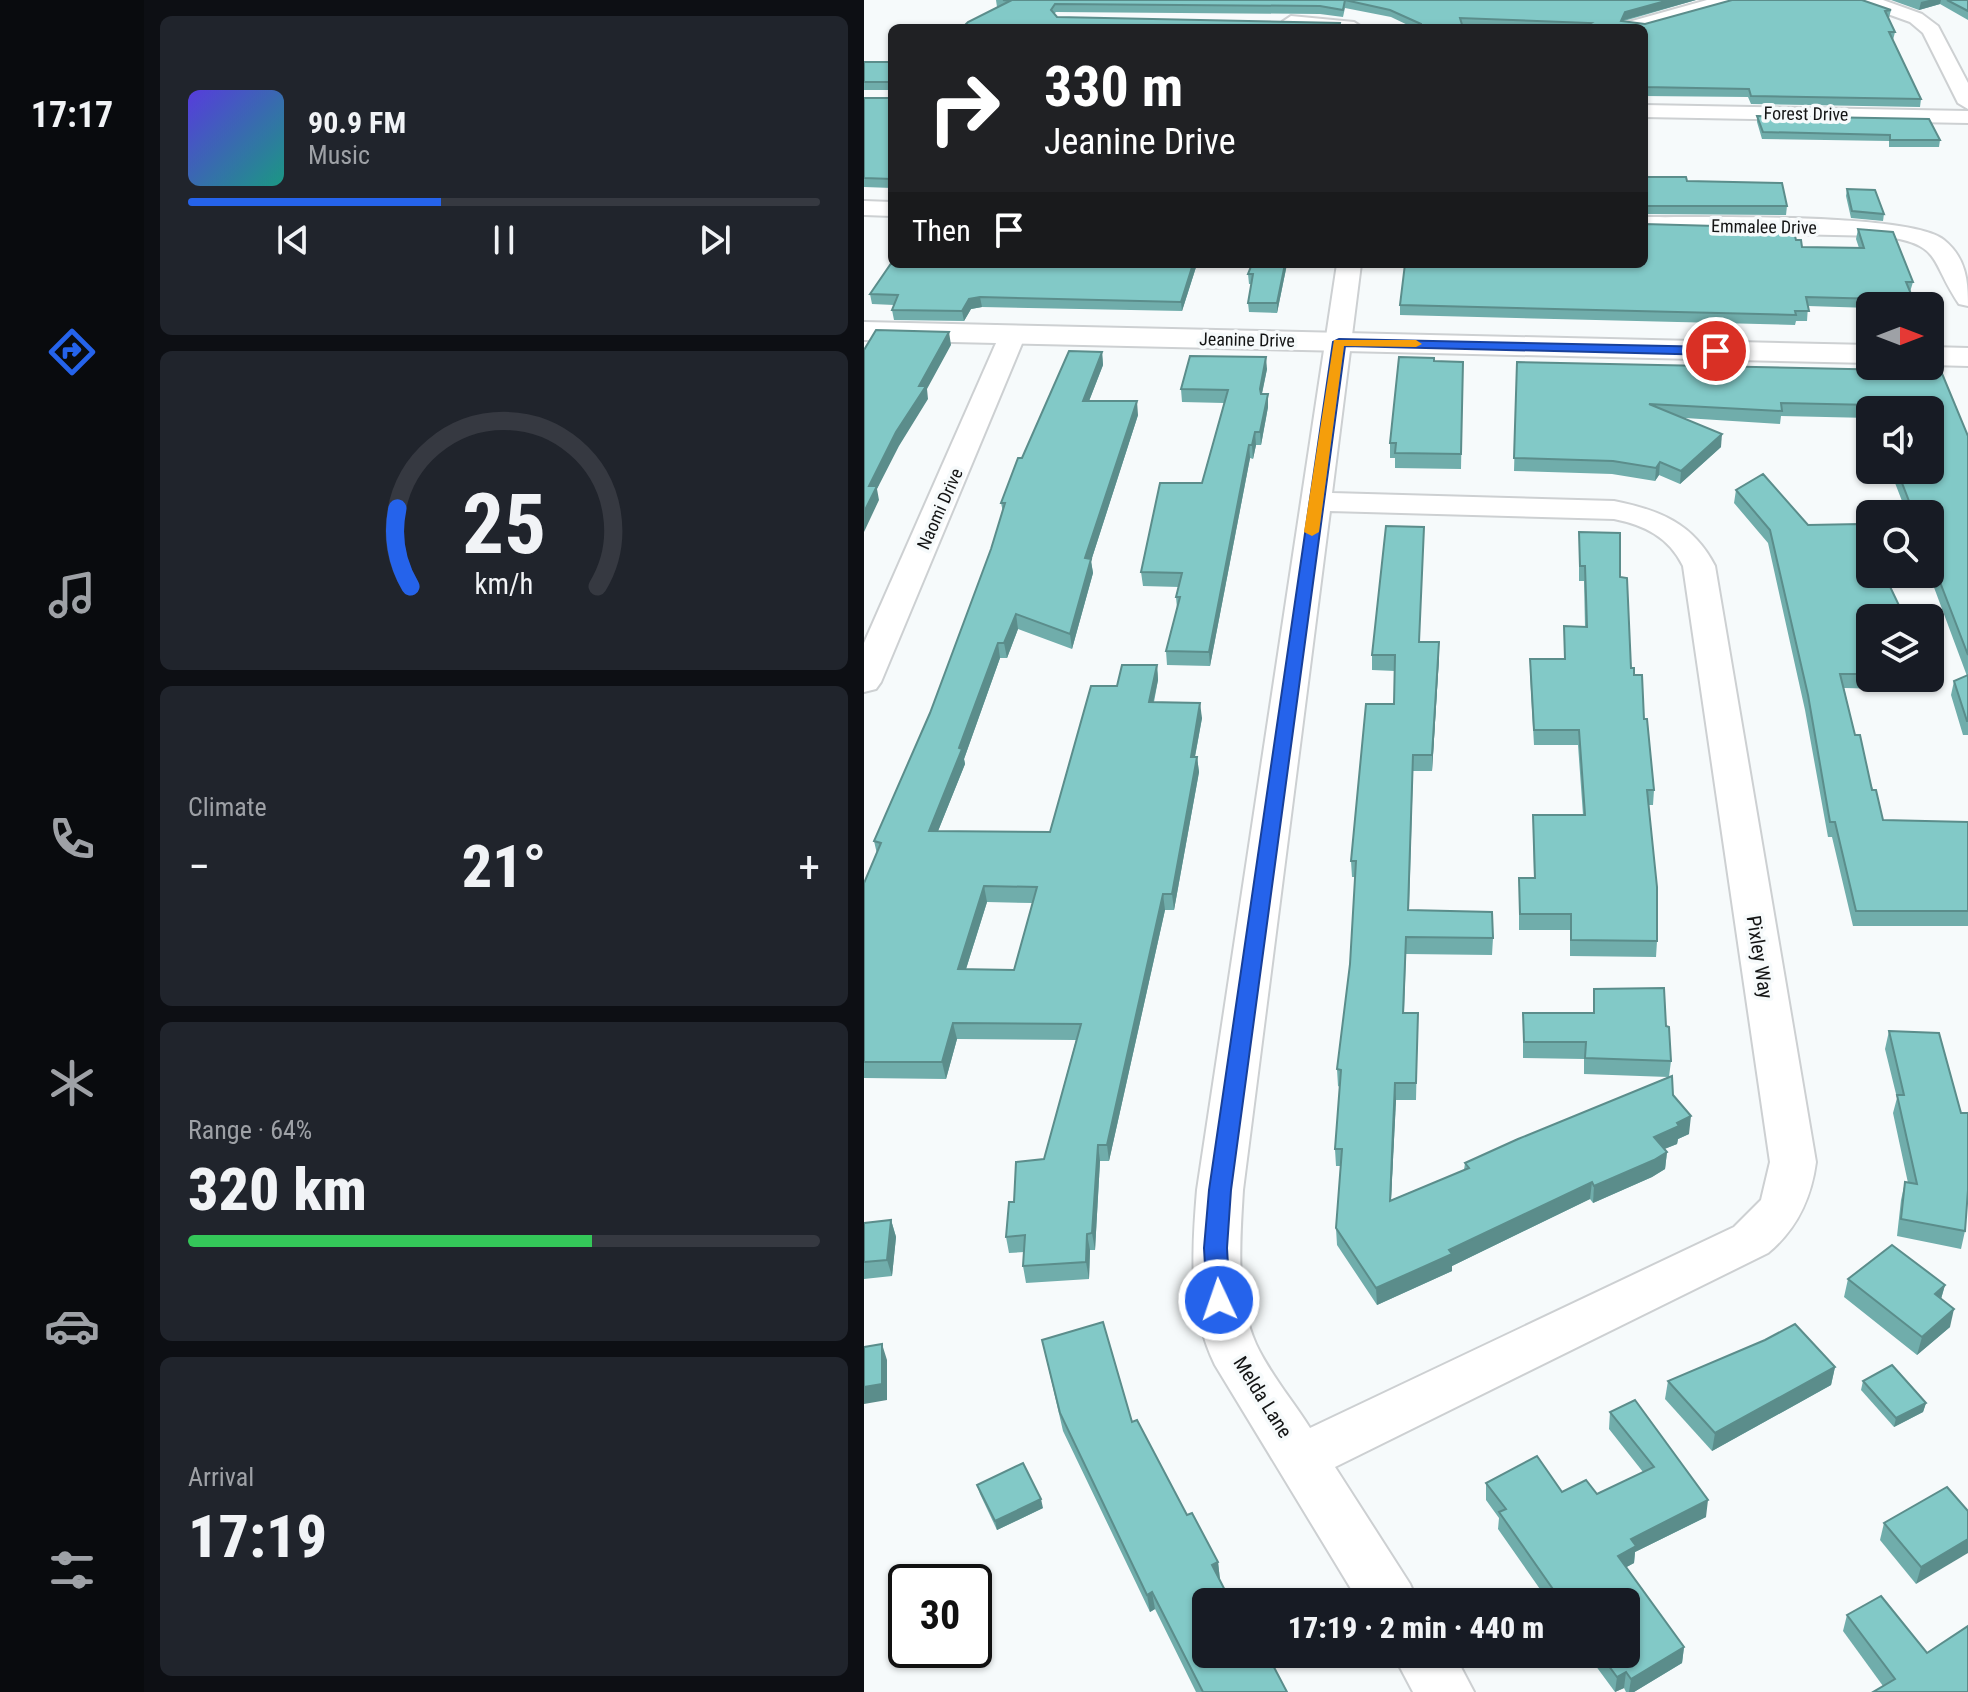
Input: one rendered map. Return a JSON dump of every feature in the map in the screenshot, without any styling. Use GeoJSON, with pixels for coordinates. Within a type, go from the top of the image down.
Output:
{"type":"FeatureCollection","features":[{"type":"Feature","properties":{"kind":"street"},"geometry":{"type":"LineString","coordinates":[[1643,24],[1727,0]]}},
{"type":"Feature","properties":{"kind":"street"},"geometry":{"type":"LineString","coordinates":[[1866,0],[1916,18],[1934,37],[1968,103]]}},
{"type":"Feature","properties":{"kind":"street"},"geometry":{"type":"LineString","coordinates":[[1272,22],[1327,24]]}},
{"type":"Feature","properties":{"kind":"street"},"geometry":{"type":"LineString","coordinates":[[1934,37],[1957,37]]}},
{"type":"Feature","properties":{"kind":"street","name":"Forest Drive"},"geometry":{"type":"LineString","coordinates":[[1648,111],[1968,117]]}},
{"type":"Feature","properties":{"kind":"street"},"geometry":{"type":"LineString","coordinates":[[864,208],[888,209]]}},
{"type":"Feature","properties":{"kind":"street","name":"Emmalee Drive"},"geometry":{"type":"LineString","coordinates":[[1648,224],[1903,231],[1926,237],[1943,248],[1968,299]]}},
{"type":"Feature","properties":{"kind":"street","name":"Melda Lane"},"geometry":{"type":"LineString","coordinates":[[1348,268],[1220,1190],[1216,1248],[1219,1300],[1233,1350],[1381,1588]]}},
{"type":"Feature","properties":{"kind":"street","name":"Jeanine Drive"},"geometry":{"type":"LineString","coordinates":[[864,331],[1856,354]]}},
{"type":"Feature","properties":{"kind":"street","name":"Naomi Drive"},"geometry":{"type":"LineString","coordinates":[[864,682],[1013,334]]}},
{"type":"Feature","properties":{"kind":"street"},"geometry":{"type":"LineString","coordinates":[[1944,356],[1968,357]]}},
{"type":"Feature","properties":{"kind":"street","name":"Pixley Way"},"geometry":{"type":"LineString","coordinates":[[1301,1458],[1751,1240],[1770,1226],[1782,1209],[1790,1190],[1793,1162],[1699,566],[1685,540],[1653,519],[1614,510],[1316,502]]}},
{"type":"Feature","properties":{"kind":"street"},"geometry":{"type":"LineString","coordinates":[[1430,1668],[1445,1692]]}},
{"type":"Feature","properties":{"kind":"building"},"geometry":{"type":"Polygon","coordinates":[[[1003,0],[1345,0],[1343,10],[1320,6],[1055,4],[1051,10],[1057,17],[1340,24],[966,24],[1010,1],[1003,0]]]}},
{"type":"Feature","properties":{"kind":"building"},"geometry":{"type":"Polygon","coordinates":[[[1345,0],[1669,0],[1625,12],[1621,21],[1645,24],[1460,18],[1462,24],[1421,24],[1390,10],[1345,0]]]}},
{"type":"Feature","properties":{"kind":"building"},"geometry":{"type":"Polygon","coordinates":[[[1732,0],[1862,0],[1891,10],[1885,11],[1895,32],[1889,32],[1921,99],[1751,96],[1749,89],[1648,87],[1648,24],[1645,24],[1732,0]]]}},
{"type":"Feature","properties":{"kind":"building"},"geometry":{"type":"Polygon","coordinates":[[[1947,0],[1968,0],[1968,11],[1947,0]]]}},
{"type":"Feature","properties":{"kind":"building"},"geometry":{"type":"Polygon","coordinates":[[[864,62],[888,62],[888,82],[864,82],[864,62]]]}},
{"type":"Feature","properties":{"kind":"building"},"geometry":{"type":"Polygon","coordinates":[[[864,98],[888,98],[888,179],[864,178],[864,98]]]}},
{"type":"Feature","properties":{"kind":"building"},"geometry":{"type":"Polygon","coordinates":[[[1757,116],[1929,119],[1940,140],[1890,140],[1890,135],[1763,132],[1757,116]]]}},
{"type":"Feature","properties":{"kind":"building"},"geometry":{"type":"Polygon","coordinates":[[[1648,177],[1782,183],[1787,206],[1648,206],[1648,177]]]}},
{"type":"Feature","properties":{"kind":"building"},"geometry":{"type":"Polygon","coordinates":[[[1847,189],[1875,190],[1884,214],[1852,211],[1847,189]]]}},
{"type":"Feature","properties":{"kind":"building"},"geometry":{"type":"Polygon","coordinates":[[[1648,224],[1793,228],[1796,240],[1801,240],[1802,247],[1864,248],[1858,229],[1893,232],[1913,282],[1906,282],[1910,292],[1856,292],[1856,298],[1806,297],[1809,311],[1795,311],[1796,315],[1400,305],[1405,268],[1648,268],[1648,224]]]}},
{"type":"Feature","properties":{"kind":"building"},"geometry":{"type":"Polygon","coordinates":[[[888,268],[1192,268],[1181,302],[980,297],[969,299],[962,311],[892,310],[898,295],[870,294],[888,268]]]}},
{"type":"Feature","properties":{"kind":"building"},"geometry":{"type":"Polygon","coordinates":[[[1250,268],[1284,268],[1277,303],[1248,303],[1253,274],[1248,274],[1250,268]]]}},
{"type":"Feature","properties":{"kind":"building"},"geometry":{"type":"Polygon","coordinates":[[[876,330],[949,332],[919,386],[926,386],[896,432],[869,486],[877,486],[864,512],[864,350],[876,330]]]}},
{"type":"Feature","properties":{"kind":"building"},"geometry":{"type":"Polygon","coordinates":[[[1069,351],[1102,352],[1083,401],[1137,401],[1085,558],[1091,559],[1070,634],[1016,614],[1004,643],[998,643],[959,748],[962,749],[929,831],[1050,832],[1091,686],[1117,686],[1122,665],[1157,665],[1149,702],[1200,703],[1191,757],[1197,757],[1172,894],[1163,894],[1107,1145],[1098,1145],[1092,1233],[1087,1234],[1086,1262],[1023,1266],[1025,1235],[1006,1237],[1009,1202],[1014,1202],[1016,1162],[1044,1159],[1081,1024],[953,1023],[942,1062],[864,1062],[864,883],[881,843],[874,841],[930,713],[991,549],[1005,503],[1001,503],[1018,458],[1022,458],[1069,351]],[[984,886],[958,969],[1014,970],[1037,887],[984,886]]]}},
{"type":"Feature","properties":{"kind":"building"},"geometry":{"type":"Polygon","coordinates":[[[1190,356],[1266,357],[1260,389],[1261,394],[1268,394],[1260,432],[1255,432],[1252,445],[1249,445],[1209,652],[1166,651],[1180,597],[1176,597],[1182,573],[1141,572],[1160,483],[1202,483],[1228,390],[1181,389],[1190,356]]]}},
{"type":"Feature","properties":{"kind":"building"},"geometry":{"type":"Polygon","coordinates":[[[1399,357],[1463,362],[1461,454],[1395,453],[1396,443],[1390,443],[1399,357]]]}},
{"type":"Feature","properties":{"kind":"building"},"geometry":{"type":"Polygon","coordinates":[[[1517,362],[1856,369],[1856,380],[1944,378],[1968,436],[1968,655],[1942,588],[1944,500],[1909,500],[1902,484],[1944,484],[1944,396],[1856,396],[1856,405],[1781,403],[1782,411],[1649,404],[1722,434],[1681,471],[1660,462],[1656,468],[1613,461],[1514,458],[1517,362]]]}},
{"type":"Feature","properties":{"kind":"building"},"geometry":{"type":"Polygon","coordinates":[[[1763,474],[1808,525],[1856,524],[1856,588],[1891,588],[1898,604],[1856,604],[1856,674],[1840,674],[1855,735],[1860,735],[1872,790],[1876,790],[1883,820],[1968,822],[1968,911],[1856,911],[1835,822],[1830,822],[1808,695],[1770,530],[1736,490],[1763,474]]]}},
{"type":"Feature","properties":{"kind":"building"},"geometry":{"type":"Polygon","coordinates":[[[1386,526],[1424,527],[1419,642],[1439,642],[1432,755],[1413,755],[1408,910],[1492,912],[1493,938],[1406,937],[1403,1013],[1418,1013],[1416,1083],[1395,1083],[1390,1201],[1469,1168],[1465,1163],[1518,1139],[1672,1076],[1673,1095],[1691,1116],[1677,1123],[1679,1126],[1654,1137],[1667,1152],[1654,1160],[1594,1186],[1592,1182],[1449,1250],[1452,1254],[1376,1288],[1336,1228],[1342,1149],[1335,1149],[1341,1070],[1337,1069],[1350,964],[1356,861],[1351,861],[1366,704],[1394,704],[1395,655],[1372,655],[1386,526]]]}},
{"type":"Feature","properties":{"kind":"building"},"geometry":{"type":"Polygon","coordinates":[[[1579,532],[1620,533],[1620,577],[1627,578],[1631,668],[1634,668],[1634,675],[1642,675],[1644,719],[1647,719],[1654,790],[1647,790],[1657,887],[1657,941],[1571,940],[1571,914],[1520,914],[1519,878],[1535,878],[1533,815],[1585,815],[1579,730],[1534,730],[1530,659],[1565,659],[1564,626],[1587,627],[1585,566],[1580,566],[1579,532]]]}},
{"type":"Feature","properties":{"kind":"building"},"geometry":{"type":"Polygon","coordinates":[[[1968,675],[1968,721],[1967,721],[1954,681],[1968,675]]]}},
{"type":"Feature","properties":{"kind":"building"},"geometry":{"type":"Polygon","coordinates":[[[1664,988],[1671,1061],[1585,1058],[1586,1042],[1524,1042],[1523,1013],[1594,1013],[1594,989],[1664,988]]]}},
{"type":"Feature","properties":{"kind":"building"},"geometry":{"type":"Polygon","coordinates":[[[1889,1031],[1939,1033],[1961,1113],[1968,1113],[1965,1231],[1901,1219],[1905,1182],[1917,1184],[1897,1095],[1904,1095],[1889,1031]]]}},
{"type":"Feature","properties":{"kind":"building"},"geometry":{"type":"Polygon","coordinates":[[[891,1220],[887,1260],[864,1262],[864,1223],[891,1220]]]}},
{"type":"Feature","properties":{"kind":"building"},"geometry":{"type":"Polygon","coordinates":[[[1892,1245],[1945,1285],[1935,1294],[1954,1309],[1922,1337],[1848,1279],[1892,1245]]]}},
{"type":"Feature","properties":{"kind":"building"},"geometry":{"type":"Polygon","coordinates":[[[1103,1322],[1132,1422],[1137,1420],[1187,1515],[1192,1513],[1218,1562],[1212,1565],[1224,1588],[1192,1588],[1192,1668],[1274,1668],[1287,1692],[1203,1692],[1152,1592],[1147,1595],[1060,1413],[1042,1340],[1103,1322]]]}},
{"type":"Feature","properties":{"kind":"building"},"geometry":{"type":"Polygon","coordinates":[[[1795,1324],[1835,1367],[1715,1433],[1668,1381],[1765,1340],[1795,1324]]]}},
{"type":"Feature","properties":{"kind":"building"},"geometry":{"type":"Polygon","coordinates":[[[882,1344],[882,1384],[864,1387],[864,1347],[882,1344]]]}},
{"type":"Feature","properties":{"kind":"building"},"geometry":{"type":"Polygon","coordinates":[[[1892,1365],[1926,1403],[1896,1418],[1863,1381],[1892,1365]]]}},
{"type":"Feature","properties":{"kind":"building"},"geometry":{"type":"Polygon","coordinates":[[[1635,1400],[1708,1500],[1631,1539],[1636,1546],[1618,1556],[1684,1647],[1631,1679],[1626,1672],[1617,1677],[1610,1668],[1640,1668],[1640,1588],[1552,1588],[1499,1512],[1506,1509],[1486,1483],[1537,1456],[1562,1492],[1586,1480],[1597,1494],[1654,1467],[1610,1412],[1635,1400]]]}},
{"type":"Feature","properties":{"kind":"building"},"geometry":{"type":"Polygon","coordinates":[[[1023,1463],[1041,1499],[995,1521],[977,1485],[1023,1463]]]}},
{"type":"Feature","properties":{"kind":"building"},"geometry":{"type":"Polygon","coordinates":[[[1947,1487],[1968,1511],[1968,1539],[1921,1567],[1884,1523],[1947,1487]]]}},
{"type":"Feature","properties":{"kind":"building"},"geometry":{"type":"Polygon","coordinates":[[[1881,1596],[1927,1653],[1968,1626],[1968,1692],[1873,1692],[1895,1679],[1847,1615],[1881,1596]]]}},
{"type":"Feature","properties":{"kind":"slow traffic"},"geometry":{"type":"LineString","coordinates":[[1312,532],[1339,342],[1416,344]]}},
{"type":"Feature","properties":{"kind":"route"},"geometry":{"type":"LineString","coordinates":[[1219,1300],[1216,1248],[1220,1190],[1339,342],[1716,351]]}}]}
